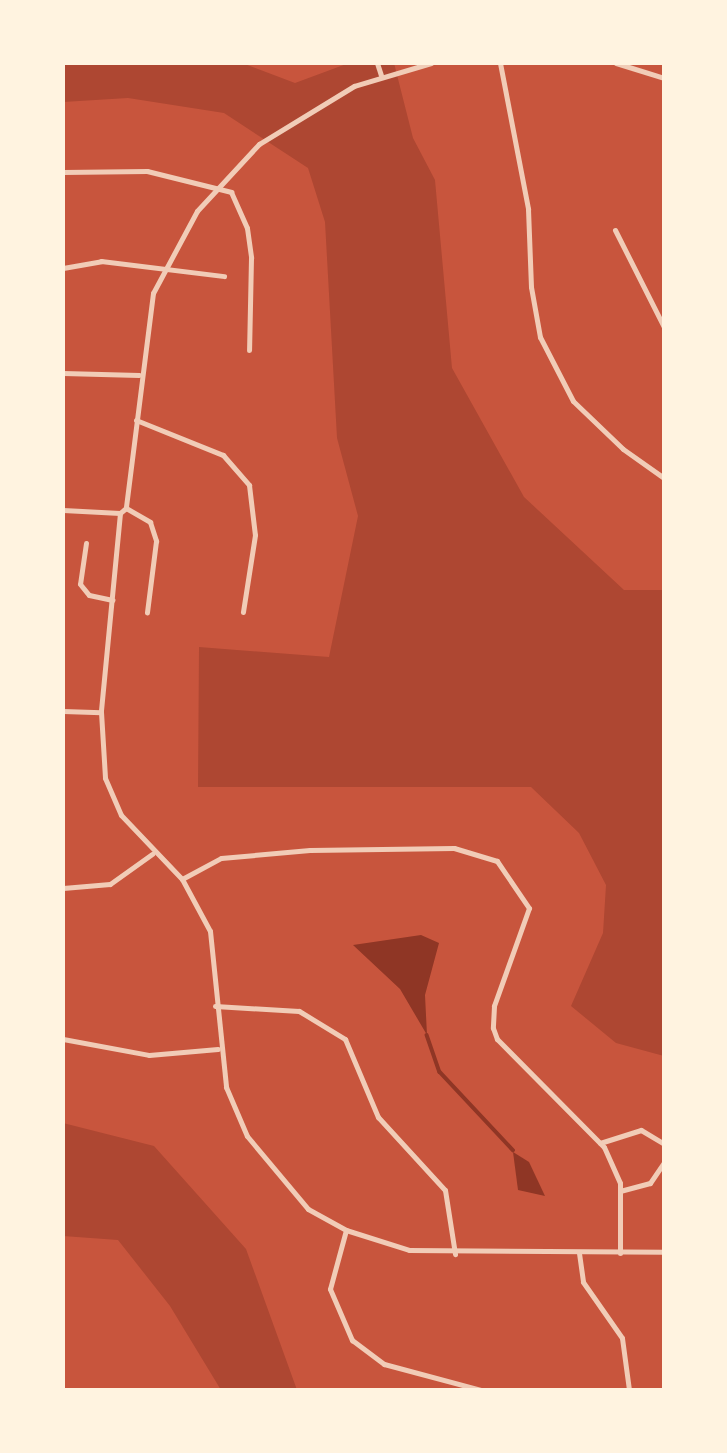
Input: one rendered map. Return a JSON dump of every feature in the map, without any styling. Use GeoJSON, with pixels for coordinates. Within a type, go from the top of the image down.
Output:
{"type":"FeatureCollection","features":[{"type":"Feature","properties":{"kind":"street"},"geometry":{"type":"LineString","coordinates":[[377,63],[381,75]]}},
{"type":"Feature","properties":{"kind":"street"},"geometry":{"type":"LineString","coordinates":[[63,510],[120,513],[126,508],[146,317],[164,270],[215,190],[246,155],[291,120],[381,75],[431,63]]}},
{"type":"Feature","properties":{"kind":"street"},"geometry":{"type":"LineString","coordinates":[[500,63],[528,209],[530,286],[541,337],[573,401],[623,449],[664,478]]}},
{"type":"Feature","properties":{"kind":"street"},"geometry":{"type":"LineString","coordinates":[[616,63],[664,78]]}},
{"type":"Feature","properties":{"kind":"street"},"geometry":{"type":"LineString","coordinates":[[63,172],[147,171],[231,192],[247,228],[249,350]]}},
{"type":"Feature","properties":{"kind":"street"},"geometry":{"type":"LineString","coordinates":[[615,230],[664,327]]}},
{"type":"Feature","properties":{"kind":"street"},"geometry":{"type":"LineString","coordinates":[[63,268],[101,261],[224,276]]}},
{"type":"Feature","properties":{"kind":"street"},"geometry":{"type":"LineString","coordinates":[[63,373],[139,375]]}},
{"type":"Feature","properties":{"kind":"street"},"geometry":{"type":"LineString","coordinates":[[136,420],[223,454],[249,485],[255,535],[243,612]]}},
{"type":"Feature","properties":{"kind":"street"},"geometry":{"type":"LineString","coordinates":[[126,508],[150,522],[156,541],[147,612]]}},
{"type":"Feature","properties":{"kind":"street"},"geometry":{"type":"LineString","coordinates":[[120,513],[101,712],[105,778],[121,816],[152,854],[182,879],[210,931],[218,1049],[236,1112],[269,1169],[308,1209],[346,1230],[410,1250],[455,1254],[664,1252]]}},
{"type":"Feature","properties":{"kind":"street"},"geometry":{"type":"LineString","coordinates":[[86,543],[80,584],[89,595],[111,600]]}},
{"type":"Feature","properties":{"kind":"street"},"geometry":{"type":"LineString","coordinates":[[63,712],[101,712]]}},
{"type":"Feature","properties":{"kind":"street"},"geometry":{"type":"LineString","coordinates":[[182,879],[221,858],[310,850],[454,848],[493,858],[516,880],[529,908],[494,1006],[497,1040],[600,1143],[620,1191],[620,1253]]}},
{"type":"Feature","properties":{"kind":"street"},"geometry":{"type":"LineString","coordinates":[[63,888],[110,884],[152,854]]}},
{"type":"Feature","properties":{"kind":"street"},"geometry":{"type":"LineString","coordinates":[[215,1006],[299,1011],[345,1039],[378,1118],[445,1190],[455,1254]]}},
{"type":"Feature","properties":{"kind":"street"},"geometry":{"type":"LineString","coordinates":[[63,1039],[149,1055],[218,1049]]}},
{"type":"Feature","properties":{"kind":"street"},"geometry":{"type":"LineString","coordinates":[[600,1143],[641,1130],[664,1144]]}},
{"type":"Feature","properties":{"kind":"street"},"geometry":{"type":"LineString","coordinates":[[620,1191],[650,1183],[664,1162]]}},
{"type":"Feature","properties":{"kind":"street"},"geometry":{"type":"LineString","coordinates":[[346,1230],[330,1289],[352,1340],[384,1364],[481,1390]]}},
{"type":"Feature","properties":{"kind":"street"},"geometry":{"type":"LineString","coordinates":[[579,1253],[583,1282],[622,1338],[629,1390]]}},
{"type":"Feature","properties":{"kind":"shaded area"},"geometry":{"type":"Polygon","coordinates":[[[63,63],[242,63],[295,83],[349,63],[394,63],[413,138],[435,180],[452,368],[524,497],[624,590],[664,590],[664,1056],[616,1043],[571,1006],[603,933],[606,885],[579,833],[531,787],[198,787],[199,647],[329,657],[358,516],[337,438],[325,222],[308,168],[224,113],[128,98],[63,102],[63,63]]]}},
{"type":"Feature","properties":{"kind":"shaded area"},"geometry":{"type":"Polygon","coordinates":[[[421,935],[439,943],[425,995],[427,1035],[400,989],[353,945],[421,935]]]}},
{"type":"Feature","properties":{"kind":"shaded area"},"geometry":{"type":"Polygon","coordinates":[[[63,1123],[154,1146],[246,1249],[297,1390],[221,1390],[170,1306],[118,1240],[63,1236],[63,1123]]]}},
{"type":"Feature","properties":{"kind":"shaded area"},"geometry":{"type":"Polygon","coordinates":[[[513,1152],[529,1162],[545,1196],[518,1190],[513,1152]]]}},
{"type":"Feature","properties":{"kind":"waterway"},"geometry":{"type":"LineString","coordinates":[[427,1035],[440,1072],[513,1150]]}}]}
